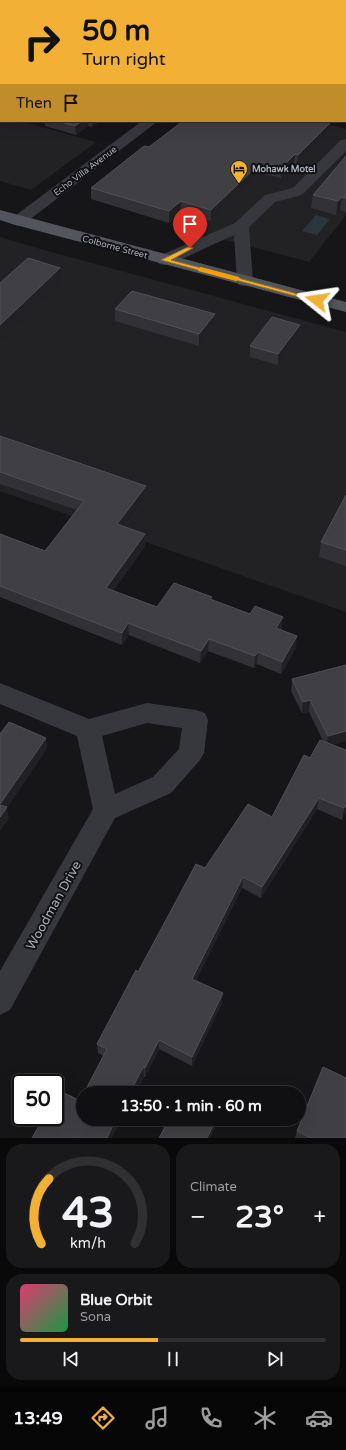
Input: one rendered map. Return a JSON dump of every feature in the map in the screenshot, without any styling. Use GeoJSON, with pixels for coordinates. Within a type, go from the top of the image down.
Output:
{"type":"FeatureCollection","features":[{"type":"Feature","properties":{"kind":"main road","name":"Colborne Street"},"geometry":{"type":"LineString","coordinates":[[0,215],[18,222],[346,307]]}},
{"type":"Feature","properties":{"kind":"street","name":"Echo Villa Avenue"},"geometry":{"type":"LineString","coordinates":[[18,222],[150,122]]}},
{"type":"Feature","properties":{"kind":"street"},"geometry":{"type":"LineString","coordinates":[[165,260],[241,226],[270,198],[294,193],[299,190],[346,143]]}},
{"type":"Feature","properties":{"kind":"street"},"geometry":{"type":"LineString","coordinates":[[241,226],[245,281]]}},
{"type":"Feature","properties":{"kind":"street"},"geometry":{"type":"LineString","coordinates":[[0,693],[88,730],[147,713],[196,720],[191,753],[162,785],[106,810],[88,730]]}},
{"type":"Feature","properties":{"kind":"street","name":"Woodman Drive"},"geometry":{"type":"LineString","coordinates":[[0,1000],[106,810]]}},
{"type":"Feature","properties":{"kind":"shaded area"},"geometry":{"type":"Polygon","coordinates":[[[0,122],[24,122],[96,142],[31,190],[0,181],[0,122]]]}},
{"type":"Feature","properties":{"kind":"shaded area"},"geometry":{"type":"Polygon","coordinates":[[[314,122],[320,122],[346,129],[346,215],[309,262],[170,225],[230,160],[314,122]]]}},
{"type":"Feature","properties":{"kind":"shaded area"},"geometry":{"type":"Polygon","coordinates":[[[316,215],[330,219],[317,235],[302,231],[316,215]]]}},
{"type":"Feature","properties":{"kind":"shaded area"},"geometry":{"type":"Polygon","coordinates":[[[0,237],[346,332],[346,612],[0,491],[0,237]]]}},
{"type":"Feature","properties":{"kind":"building"},"geometry":{"type":"Polygon","coordinates":[[[61,122],[81,122],[75,126],[61,122]]]}},
{"type":"Feature","properties":{"kind":"building"},"geometry":{"type":"Polygon","coordinates":[[[182,122],[330,123],[298,155],[295,154],[282,167],[261,162],[211,210],[181,201],[169,211],[91,188],[144,146],[149,147],[182,122]]]}},
{"type":"Feature","properties":{"kind":"building"},"geometry":{"type":"Polygon","coordinates":[[[346,156],[346,198],[342,197],[338,201],[313,195],[346,156]]]}},
{"type":"Feature","properties":{"kind":"building"},"geometry":{"type":"Polygon","coordinates":[[[28,258],[60,268],[0,325],[0,283],[28,258]]]}},
{"type":"Feature","properties":{"kind":"building"},"geometry":{"type":"Polygon","coordinates":[[[132,291],[215,314],[199,334],[115,309],[132,291]]]}},
{"type":"Feature","properties":{"kind":"building"},"geometry":{"type":"Polygon","coordinates":[[[272,317],[300,325],[278,354],[250,346],[272,317]]]}},
{"type":"Feature","properties":{"kind":"building"},"geometry":{"type":"Polygon","coordinates":[[[0,436],[146,486],[117,524],[145,534],[106,588],[157,607],[174,583],[212,597],[210,599],[250,614],[255,606],[283,617],[276,628],[297,636],[282,662],[258,652],[255,656],[209,639],[201,651],[128,623],[122,633],[0,586],[0,534],[45,551],[84,501],[0,472],[0,436]]]}},
{"type":"Feature","properties":{"kind":"building"},"geometry":{"type":"Polygon","coordinates":[[[346,495],[346,550],[321,542],[346,495]]]}},
{"type":"Feature","properties":{"kind":"building"},"geometry":{"type":"Polygon","coordinates":[[[346,665],[346,731],[328,736],[310,700],[303,702],[292,679],[346,665]]]}},
{"type":"Feature","properties":{"kind":"building"},"geometry":{"type":"Polygon","coordinates":[[[9,722],[46,738],[0,804],[0,734],[9,722]]]}},
{"type":"Feature","properties":{"kind":"building"},"geometry":{"type":"Polygon","coordinates":[[[320,740],[346,750],[346,805],[344,808],[319,798],[262,887],[243,877],[192,979],[223,993],[192,1057],[159,1040],[145,1068],[143,1067],[134,1086],[88,1086],[107,1049],[97,1044],[136,970],[138,972],[196,864],[205,868],[248,804],[272,817],[304,755],[310,758],[320,740]]]}},
{"type":"Feature","properties":{"kind":"building"},"geometry":{"type":"Polygon","coordinates":[[[0,805],[7,807],[0,817],[0,805]]]}},
{"type":"Feature","properties":{"kind":"building"},"geometry":{"type":"Polygon","coordinates":[[[323,1067],[346,1078],[346,1138],[311,1138],[297,1131],[299,1126],[306,1126],[306,1109],[323,1067]]]}},
{"type":"Feature","properties":{"kind":"building"},"geometry":{"type":"Polygon","coordinates":[[[64,1093],[76,1099],[76,1126],[113,1126],[107,1138],[32,1138],[39,1126],[64,1126],[64,1093]]]}},
{"type":"Feature","properties":{"kind":"building"},"geometry":{"type":"Polygon","coordinates":[[[165,1126],[213,1126],[207,1138],[159,1138],[165,1126]]]}},
{"type":"Feature","properties":{"kind":"slow traffic"},"geometry":{"type":"LineString","coordinates":[[201,269],[236,279]]}},
{"type":"Feature","properties":{"kind":"place","name":"Mohawk Motel"},"geometry":{"type":"Point","coordinates":[239,184]}},
{"type":"Feature","properties":{"kind":"route"},"geometry":{"type":"LineString","coordinates":[[190,248],[165,260],[317,300]]}}]}
